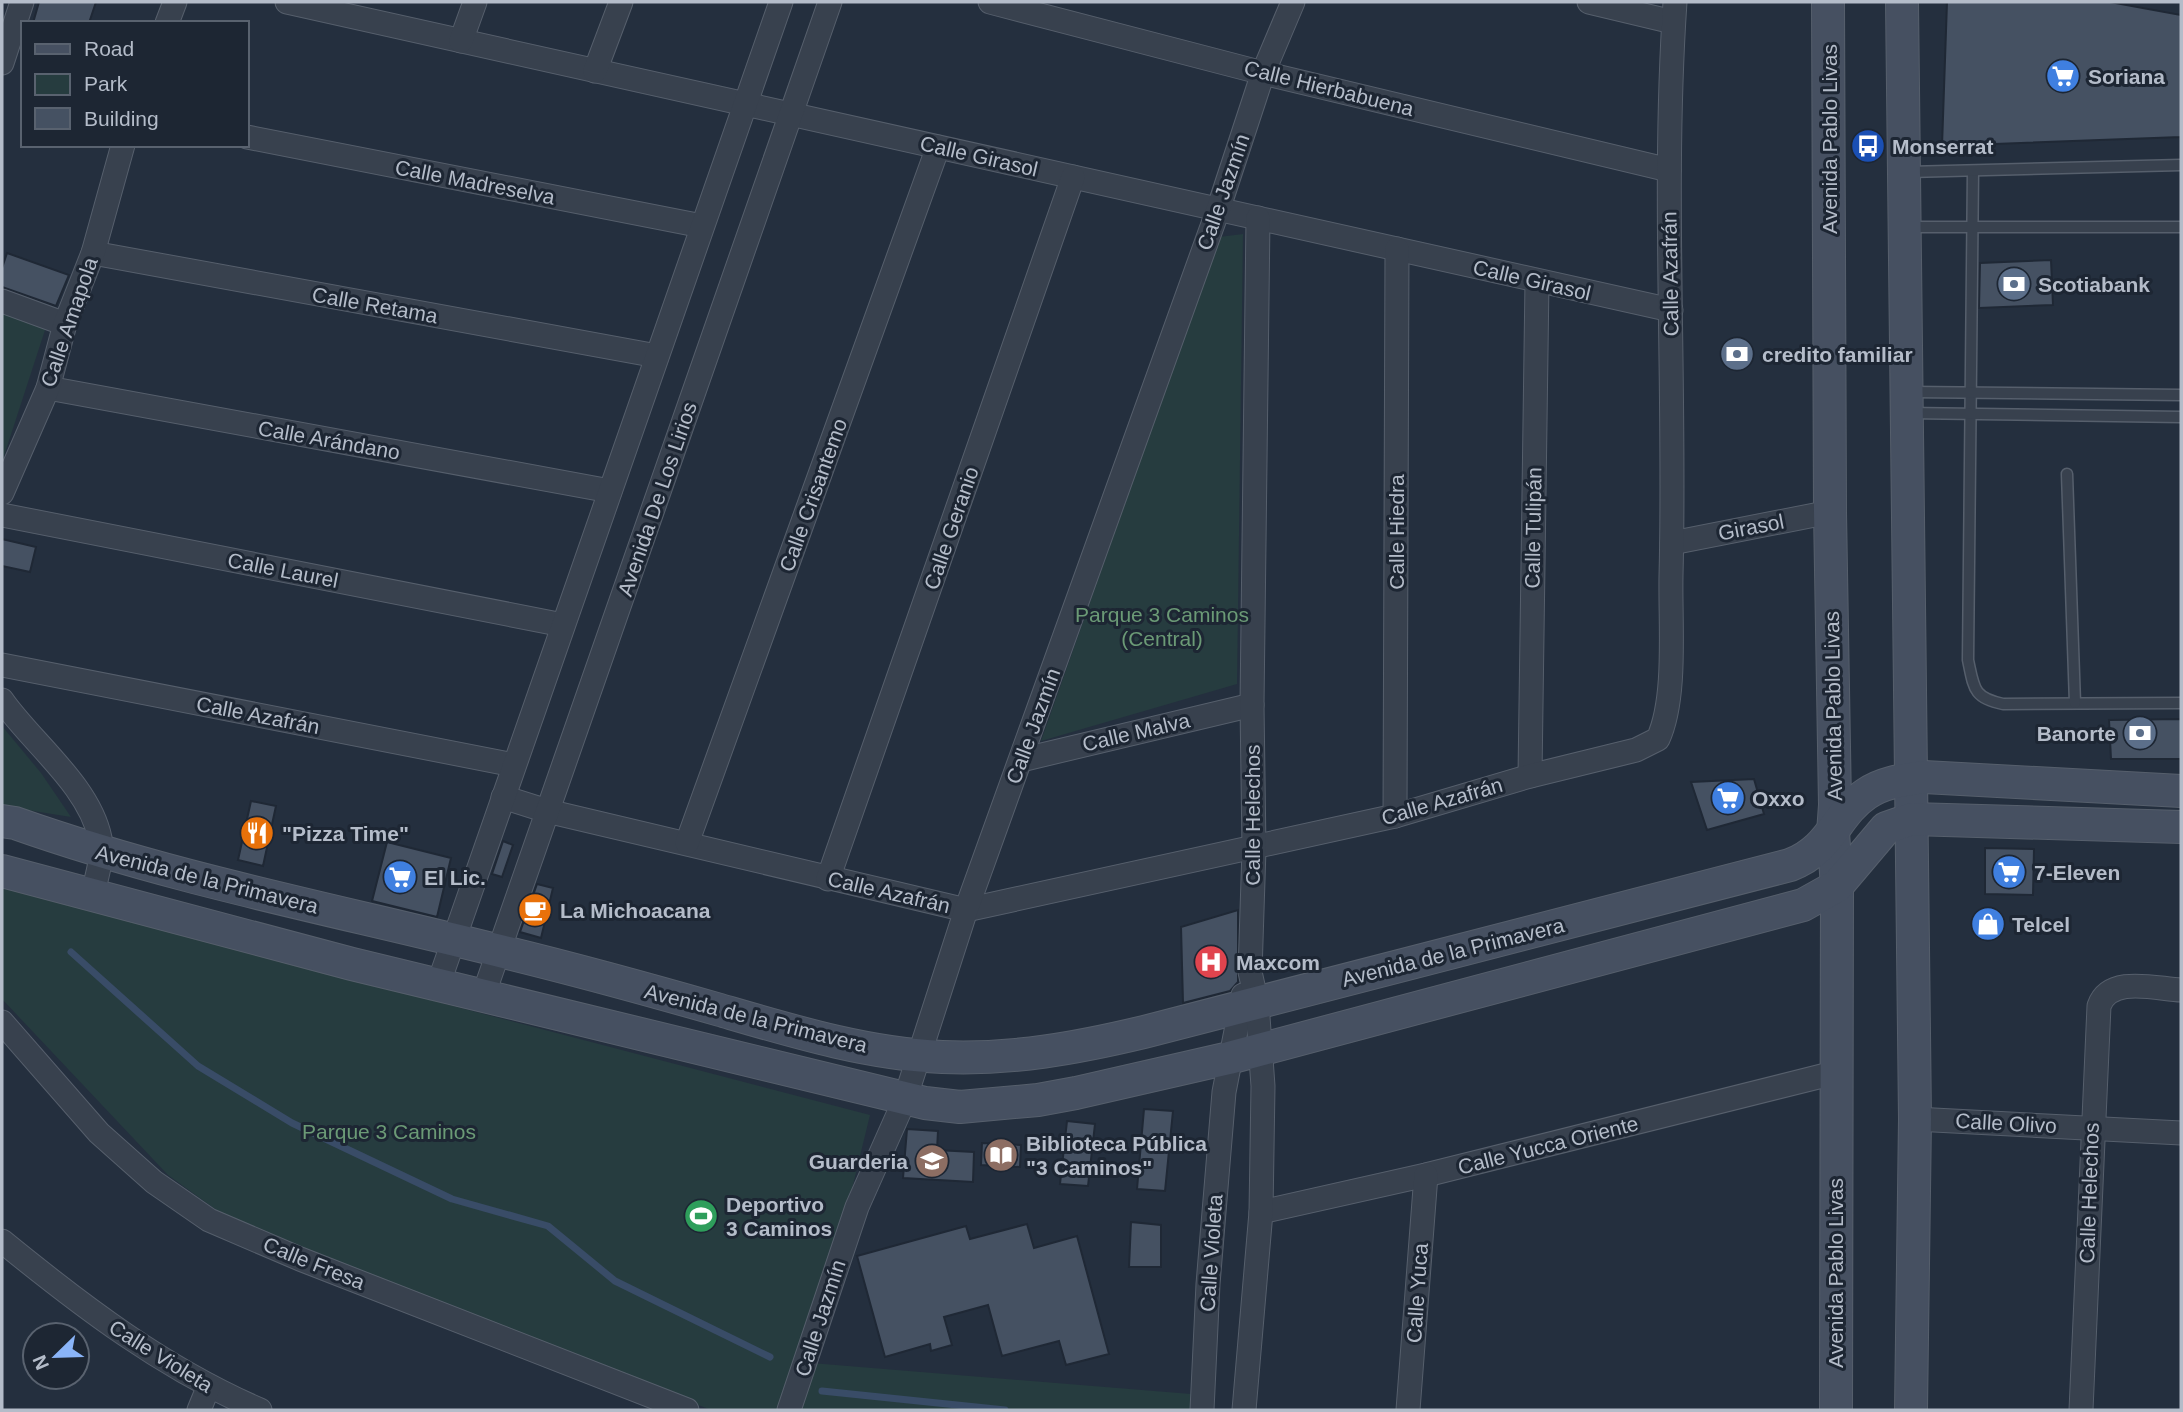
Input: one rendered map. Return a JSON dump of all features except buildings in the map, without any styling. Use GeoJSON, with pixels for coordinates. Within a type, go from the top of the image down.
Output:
{"type":"FeatureCollection","features":[{"type":"Feature","properties":{"kind":"street"},"geometry":{"type":"LineString","coordinates":[[2,63],[22,2]]}},
{"type":"Feature","properties":{"kind":"street"},"geometry":{"type":"LineString","coordinates":[[168,21],[175,2]]}},
{"type":"Feature","properties":{"kind":"street","name":"Calle Girasol"},"geometry":{"type":"LineString","coordinates":[[287,2],[319,5],[461,41],[1671,310]]}},
{"type":"Feature","properties":{"kind":"street"},"geometry":{"type":"LineString","coordinates":[[461,41],[475,2]]}},
{"type":"Feature","properties":{"kind":"street"},"geometry":{"type":"LineString","coordinates":[[595,71],[621,2]]}},
{"type":"Feature","properties":{"kind":"street"},"geometry":{"type":"LineString","coordinates":[[438,985],[782,2]]}},
{"type":"Feature","properties":{"kind":"street","name":"Avenida De Los Lirios"},"geometry":{"type":"LineString","coordinates":[[483,996],[830,2]]}},
{"type":"Feature","properties":{"kind":"street","name":"Calle Hierbabuena"},"geometry":{"type":"LineString","coordinates":[[990,2],[1263,73],[1669,170]]}},
{"type":"Feature","properties":{"kind":"street","name":"Calle Jazmín"},"geometry":{"type":"LineString","coordinates":[[789,1410],[857,1208],[905,1099],[967,910],[1218,210],[1263,73],[1293,2]]}},
{"type":"Feature","properties":{"kind":"street"},"geometry":{"type":"LineString","coordinates":[[1590,2],[1674,12]]}},
{"type":"Feature","properties":{"kind":"street","name":"Avenida Pablo Livas"},"geometry":{"type":"LineString","coordinates":[[1828,2],[1830,512],[1835,804],[1833,833],[1837,886],[1834,1073],[1836,1410]]}},
{"type":"Feature","properties":{"kind":"street"},"geometry":{"type":"LineString","coordinates":[[1902,2],[1915,1119],[1911,1410]]}},
{"type":"Feature","properties":{"kind":"street","name":"Calle Azafrán"},"geometry":{"type":"LineString","coordinates":[[503,797],[547,811],[967,910],[1395,816],[1530,776],[1636,750],[1658,739],[1668,710],[1672,543],[1669,170],[1674,12]]}},
{"type":"Feature","properties":{"kind":"street","name":"Calle Madreselva"},"geometry":{"type":"LineString","coordinates":[[248,137],[702,226]]}},
{"type":"Feature","properties":{"kind":"street","name":"Calle Amapola"},"geometry":{"type":"LineString","coordinates":[[2,493],[48,388],[65,324],[93,253],[122,147]]}},
{"type":"Feature","properties":{"kind":"street","name":"Calle Crisantemo"},"geometry":{"type":"LineString","coordinates":[[687,843],[938,147]]}},
{"type":"Feature","properties":{"kind":"street","name":"Calle Geranio"},"geometry":{"type":"LineString","coordinates":[[828,879],[1073,177]]}},
{"type":"Feature","properties":{"kind":"street","name":"Calle Helechos"},"geometry":{"type":"LineString","coordinates":[[1244,1410],[1261,1212],[1263,1086],[1260,1049],[1248,1005],[1254,849],[1252,705],[1258,218]]}},
{"type":"Feature","properties":{"kind":"street","name":"Calle Hiedra"},"geometry":{"type":"LineString","coordinates":[[1395,816],[1397,249]]}},
{"type":"Feature","properties":{"kind":"street","name":"Calle Retama"},"geometry":{"type":"LineString","coordinates":[[93,253],[657,356]]}},
{"type":"Feature","properties":{"kind":"street","name":"Calle Tulipán"},"geometry":{"type":"LineString","coordinates":[[1530,776],[1536,281]]}},
{"type":"Feature","properties":{"kind":"street"},"geometry":{"type":"LineString","coordinates":[[2,301],[65,324]]}},
{"type":"Feature","properties":{"kind":"street","name":"Calle Arándano"},"geometry":{"type":"LineString","coordinates":[[48,388],[610,491]]}},
{"type":"Feature","properties":{"kind":"street","name":"Girasol"},"geometry":{"type":"LineString","coordinates":[[1672,543],[1830,512]]}},
{"type":"Feature","properties":{"kind":"street","name":"Calle Laurel"},"geometry":{"type":"LineString","coordinates":[[2,515],[563,625]]}},
{"type":"Feature","properties":{"kind":"street","name":"Calle Azafrán"},"geometry":{"type":"LineString","coordinates":[[2,665],[514,765]]}},
{"type":"Feature","properties":{"kind":"street"},"geometry":{"type":"LineString","coordinates":[[2,700],[64,773],[95,824],[101,853],[92,897]]}},
{"type":"Feature","properties":{"kind":"street","name":"Calle Malva"},"geometry":{"type":"LineString","coordinates":[[1021,760],[1252,705]]}},
{"type":"Feature","properties":{"kind":"street","name":"Avenida de la Primavera"},"geometry":{"type":"LineString","coordinates":[[2,821],[15,822],[101,853],[499,950],[797,1032],[918,1056],[1002,1057],[1072,1050],[1790,865],[1806,859],[1833,833],[1865,794],[1889,783],[1911,779],[2181,791]]}},
{"type":"Feature","properties":{"kind":"street"},"geometry":{"type":"LineString","coordinates":[[1912,818],[2181,827]]}},
{"type":"Feature","properties":{"kind":"street","name":"Avenida de la Primavera"},"geometry":{"type":"LineString","coordinates":[[2,871],[92,897],[438,985],[905,1099],[960,1107],[1038,1101],[1229,1058],[1803,905],[1837,886],[1886,828],[1912,818]]}},
{"type":"Feature","properties":{"kind":"street","name":"Calle Helechos"},"geometry":{"type":"LineString","coordinates":[[2081,1410],[2091,1128],[2099,1006],[2107,993],[2120,986],[2181,990]]}},
{"type":"Feature","properties":{"kind":"street","name":"Calle Violeta"},"geometry":{"type":"LineString","coordinates":[[1202,1410],[1208,1284],[1229,1058],[1248,1005]]}},
{"type":"Feature","properties":{"kind":"street","name":"Calle Fresa"},"geometry":{"type":"LineString","coordinates":[[2,1022],[99,1133],[154,1182],[209,1220],[300,1259],[687,1410]]}},
{"type":"Feature","properties":{"kind":"street","name":"Calle Yucca Oriente"},"geometry":{"type":"LineString","coordinates":[[1261,1212],[1426,1175],[1834,1073]]}},
{"type":"Feature","properties":{"kind":"street","name":"Calle Olivo"},"geometry":{"type":"LineString","coordinates":[[1915,1119],[2181,1133]]}},
{"type":"Feature","properties":{"kind":"street","name":"Calle Yuca"},"geometry":{"type":"LineString","coordinates":[[1408,1410],[1426,1175]]}},
{"type":"Feature","properties":{"kind":"street","name":"Calle Violeta"},"geometry":{"type":"LineString","coordinates":[[2,1241],[89,1312],[208,1388],[260,1410]]}},
{"type":"Feature","properties":{"kind":"street"},"geometry":{"type":"LineString","coordinates":[[199,1410],[208,1388]]}},
{"type":"Feature","properties":{"kind":"lane"},"geometry":{"type":"LineString","coordinates":[[1904,172],[2181,164]]}},
{"type":"Feature","properties":{"kind":"lane"},"geometry":{"type":"LineString","coordinates":[[1973,171],[1968,660],[1976,692],[1987,701],[2003,704],[2181,703]]}},
{"type":"Feature","properties":{"kind":"lane"},"geometry":{"type":"LineString","coordinates":[[1905,227],[2181,227]]}},
{"type":"Feature","properties":{"kind":"lane"},"geometry":{"type":"LineString","coordinates":[[1905,403],[1970,393],[2181,395]]}},
{"type":"Feature","properties":{"kind":"lane"},"geometry":{"type":"LineString","coordinates":[[2035,414],[2036,393]]}},
{"type":"Feature","properties":{"kind":"lane"},"geometry":{"type":"LineString","coordinates":[[1905,403],[1971,413],[2181,417]]}},
{"type":"Feature","properties":{"kind":"lane"},"geometry":{"type":"LineString","coordinates":[[2067,474],[2075,704]]}},
{"type":"Feature","properties":{"kind":"green space","name":"Parque 3 Caminos (Central)"},"geometry":{"type":"Polygon","coordinates":[[[1243,234],[1237,684],[1041,741],[1219,237],[1243,234]]]}},
{"type":"Feature","properties":{"kind":"green space"},"geometry":{"type":"Polygon","coordinates":[[[2,310],[46,327],[2,462],[2,310]]]}},
{"type":"Feature","properties":{"kind":"green space"},"geometry":{"type":"Polygon","coordinates":[[[2,726],[41,773],[71,817],[2,806],[2,726]]]}},
{"type":"Feature","properties":{"kind":"green space","name":"Parque 3 Caminos"},"geometry":{"type":"Polygon","coordinates":[[[2,888],[870,1115],[851,1193],[799,1362],[1191,1394],[1190,1410],[789,1410],[797,1366],[778,1410],[711,1410],[226,1217],[168,1175],[2,999],[2,888]]]}},
{"type":"Feature","properties":{"kind":"waterway"},"geometry":{"type":"LineString","coordinates":[[71,952],[198,1066],[292,1123],[452,1199],[548,1226],[615,1281],[770,1357]]}},
{"type":"Feature","properties":{"kind":"waterway"},"geometry":{"type":"LineString","coordinates":[[822,1391],[1005,1410]]}},
{"type":"Feature","properties":{"kind":"place","name":"Soriana"},"geometry":{"type":"Point","coordinates":[2063,76]}},
{"type":"Feature","properties":{"kind":"place","name":"Monserrat"},"geometry":{"type":"Point","coordinates":[1868,146]}},
{"type":"Feature","properties":{"kind":"place","name":"Scotiabank"},"geometry":{"type":"Point","coordinates":[2014,284]}},
{"type":"Feature","properties":{"kind":"place","name":"credito familiar"},"geometry":{"type":"Point","coordinates":[1737,354]}},
{"type":"Feature","properties":{"kind":"place","name":"Banorte"},"geometry":{"type":"Point","coordinates":[2140,733]}},
{"type":"Feature","properties":{"kind":"place","name":"Oxxo"},"geometry":{"type":"Point","coordinates":[1728,798]}},
{"type":"Feature","properties":{"kind":"place","name":"\"Pizza Time\""},"geometry":{"type":"Point","coordinates":[257,833]}},
{"type":"Feature","properties":{"kind":"place","name":"7-Eleven"},"geometry":{"type":"Point","coordinates":[2009,872]}},
{"type":"Feature","properties":{"kind":"place","name":"El Lic."},"geometry":{"type":"Point","coordinates":[400,877]}},
{"type":"Feature","properties":{"kind":"place","name":"La Michoacana"},"geometry":{"type":"Point","coordinates":[535,910]}},
{"type":"Feature","properties":{"kind":"place","name":"Telcel"},"geometry":{"type":"Point","coordinates":[1988,924]}},
{"type":"Feature","properties":{"kind":"place","name":"Maxcom"},"geometry":{"type":"Point","coordinates":[1211,962]}},
{"type":"Feature","properties":{"kind":"place","name":"Biblioteca Pública \"3 Caminos\""},"geometry":{"type":"Point","coordinates":[1001,1155]}},
{"type":"Feature","properties":{"kind":"place","name":"Guarderia"},"geometry":{"type":"Point","coordinates":[932,1161]}},
{"type":"Feature","properties":{"kind":"place","name":"Deportivo 3 Caminos"},"geometry":{"type":"Point","coordinates":[701,1216]}}]}
